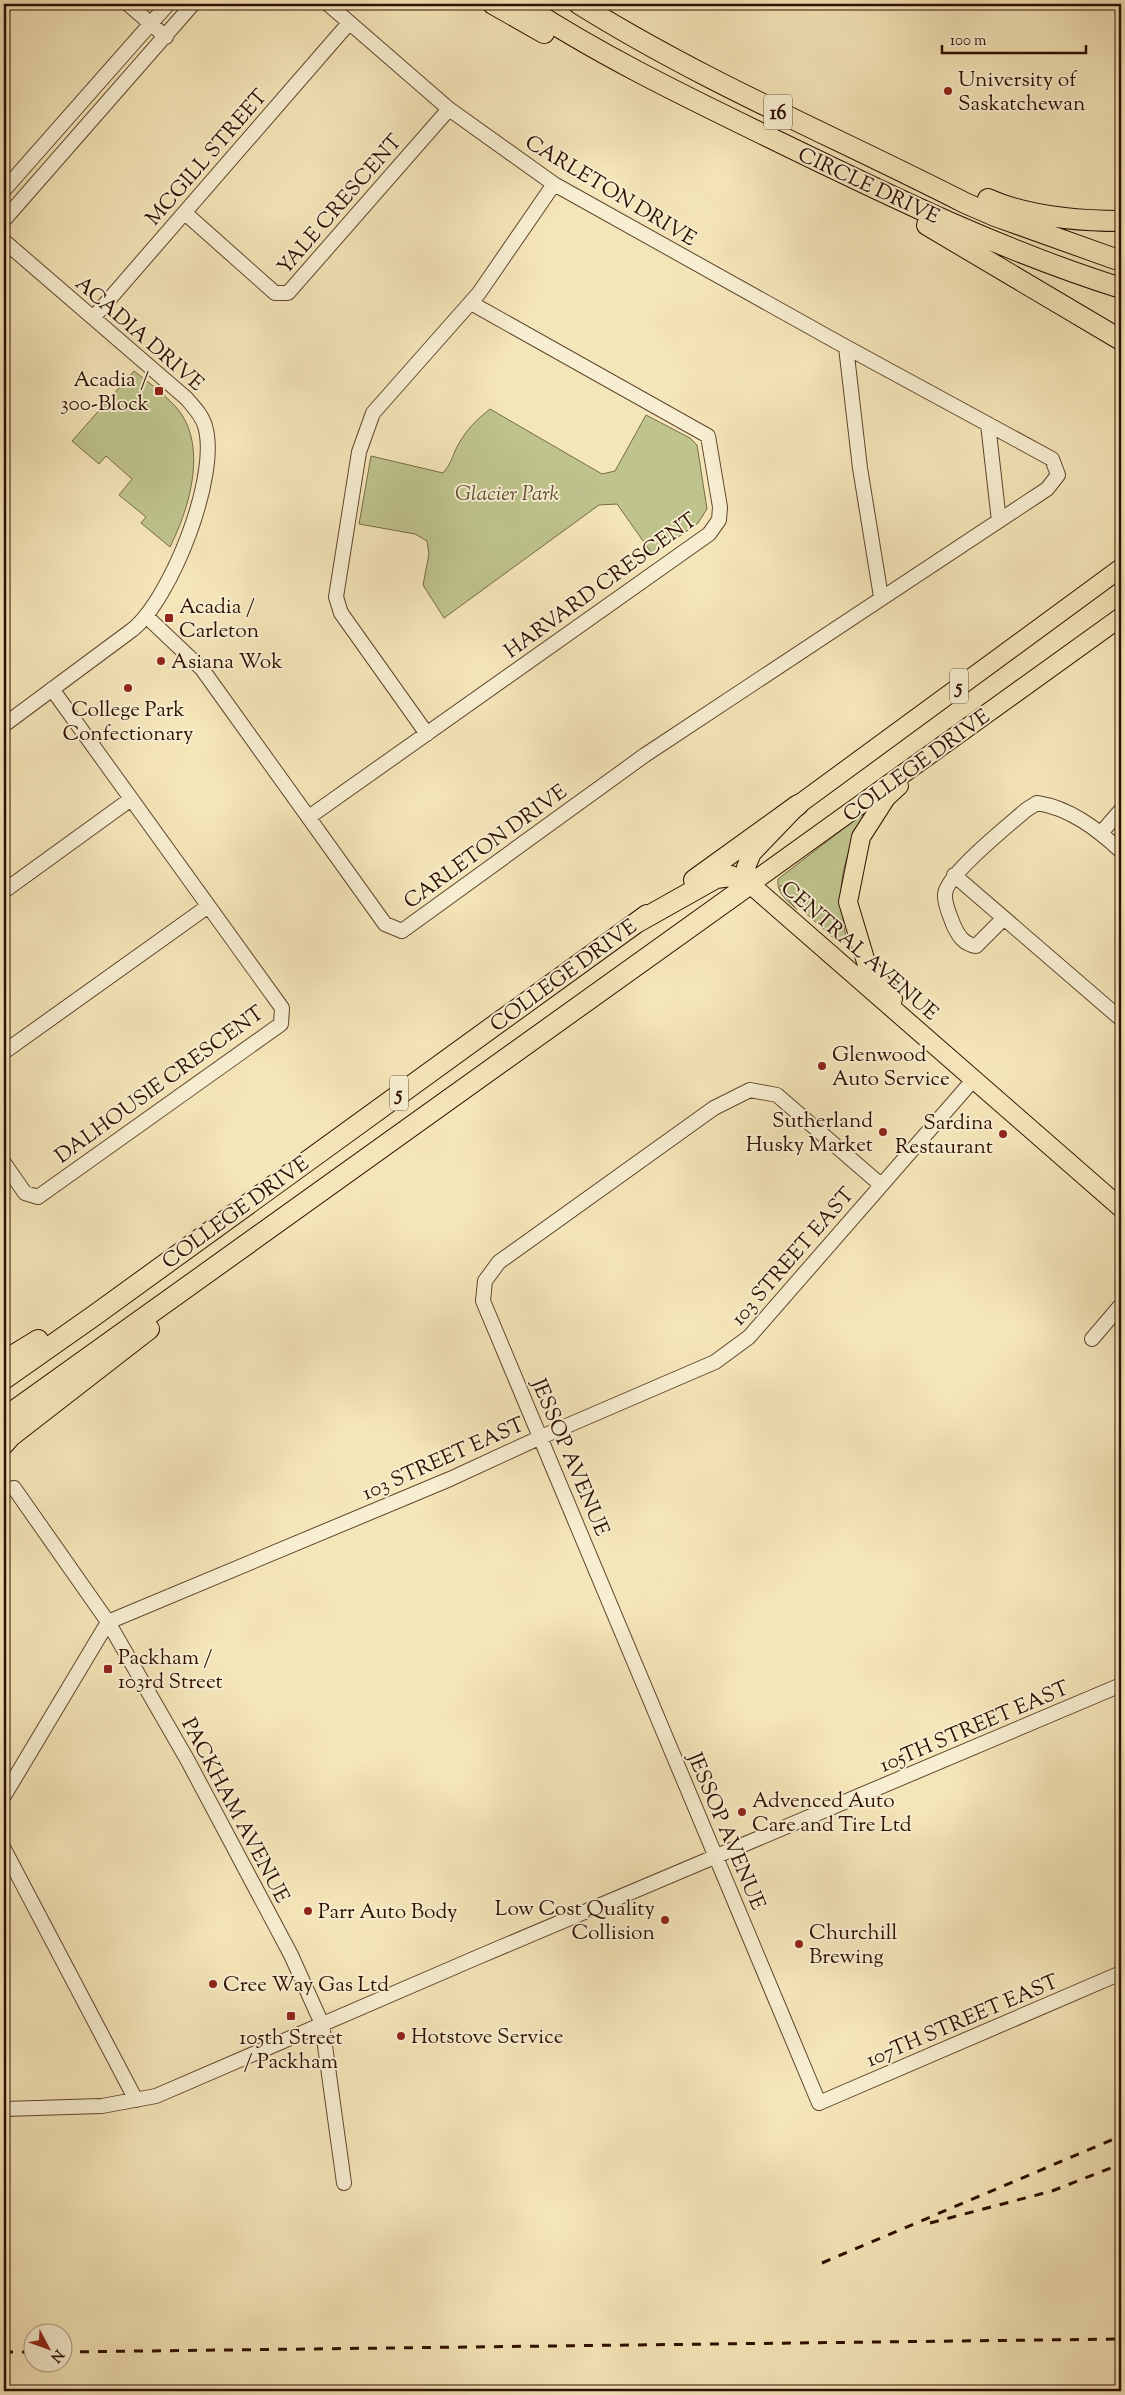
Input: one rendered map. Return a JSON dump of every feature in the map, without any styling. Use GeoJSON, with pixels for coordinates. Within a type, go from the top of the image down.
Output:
{"type":"FeatureCollection","features":[{"type":"Feature","properties":{"kind":"highway"},"geometry":{"type":"LineString","coordinates":[[493,4],[602,63],[616,69],[632,70]]}},
{"type":"Feature","properties":{"kind":"highway","name":"CIRCLE DRIVE"},"geometry":{"type":"LineString","coordinates":[[522,4],[632,70],[878,191],[977,236],[1032,258],[1121,288]]}},
{"type":"Feature","properties":{"kind":"highway","name":"CIRCLE DRIVE"},"geometry":{"type":"LineString","coordinates":[[579,4],[641,40],[760,104],[995,216],[1121,261]]}},
{"type":"Feature","properties":{"kind":"highway"},"geometry":{"type":"LineString","coordinates":[[603,4],[618,15],[641,40]]}},
{"type":"Feature","properties":{"kind":"highway"},"geometry":{"type":"LineString","coordinates":[[918,178],[957,187],[994,202],[1035,212],[1074,218],[1121,221]]}},
{"type":"Feature","properties":{"kind":"highway"},"geometry":{"type":"LineString","coordinates":[[878,191],[930,227],[1121,340]]}},
{"type":"Feature","properties":{"kind":"highway","name":"COLLEGE DRIVE"},"geometry":{"type":"LineString","coordinates":[[4,1379],[798,804]]}},
{"type":"Feature","properties":{"kind":"highway"},"geometry":{"type":"LineString","coordinates":[[636,923],[716,878],[732,876],[750,884]]}},
{"type":"Feature","properties":{"kind":"highway","name":"COLLEGE DRIVE"},"geometry":{"type":"LineString","coordinates":[[4,1418],[750,884]]}},
{"type":"Feature","properties":{"kind":"highway"},"geometry":{"type":"LineString","coordinates":[[4,1444],[11,1436],[231,1266],[252,1242]]}},
{"type":"Feature","properties":{"kind":"highway"},"geometry":{"type":"LineString","coordinates":[[4,1361],[163,1264]]}},
{"type":"Feature","properties":{"kind":"main road","name":"COLLEGE DRIVE"},"geometry":{"type":"LineString","coordinates":[[798,804],[1121,568]]}},
{"type":"Feature","properties":{"kind":"main road","name":"COLLEGE DRIVE"},"geometry":{"type":"LineString","coordinates":[[750,884],[1121,617]]}},
{"type":"Feature","properties":{"kind":"main road"},"geometry":{"type":"LineString","coordinates":[[911,1024],[866,962],[848,902],[861,837],[886,798],[939,748]]}},
{"type":"Feature","properties":{"kind":"main road"},"geometry":{"type":"LineString","coordinates":[[750,884],[746,867],[752,853],[798,804]]}},
{"type":"Feature","properties":{"kind":"main road","name":"CENTRAL AVENUE"},"geometry":{"type":"LineString","coordinates":[[750,884],[1121,1208]]}},
{"type":"Feature","properties":{"kind":"street"},"geometry":{"type":"LineString","coordinates":[[128,4],[166,37]]}},
{"type":"Feature","properties":{"kind":"street"},"geometry":{"type":"LineString","coordinates":[[4,190],[168,4]]}},
{"type":"Feature","properties":{"kind":"street"},"geometry":{"type":"LineString","coordinates":[[4,220],[193,4]]}},
{"type":"Feature","properties":{"kind":"street","name":"CARLETON DRIVE"},"geometry":{"type":"LineString","coordinates":[[146,616],[202,669],[384,924],[402,931],[645,755],[881,597],[1047,489],[1058,474],[1052,459],[846,347],[554,184],[449,109],[328,4]]}},
{"type":"Feature","properties":{"kind":"street","name":"MCGILL STREET"},"geometry":{"type":"LineString","coordinates":[[93,318],[350,23]]}},
{"type":"Feature","properties":{"kind":"street","name":"YALE CRESCENT"},"geometry":{"type":"LineString","coordinates":[[185,213],[275,293],[288,293],[449,109]]}},
{"type":"Feature","properties":{"kind":"street"},"geometry":{"type":"LineString","coordinates":[[427,734],[341,613],[336,597],[359,452],[373,413],[471,303],[554,184]]}},
{"type":"Feature","properties":{"kind":"street","name":"ACADIA DRIVE"},"geometry":{"type":"LineString","coordinates":[[4,241],[186,398],[196,408],[206,431],[206,460],[198,513],[191,534],[146,616],[134,628],[4,725]]}},
{"type":"Feature","properties":{"kind":"street","name":"HARVARD CRESCENT"},"geometry":{"type":"LineString","coordinates":[[309,817],[709,534],[719,520],[720,507],[708,436],[471,303]]}},
{"type":"Feature","properties":{"kind":"street"},"geometry":{"type":"LineString","coordinates":[[846,347],[860,468],[881,597]]}},
{"type":"Feature","properties":{"kind":"street"},"geometry":{"type":"LineString","coordinates":[[988,424],[999,521]]}},
{"type":"Feature","properties":{"kind":"street","name":"DALHOUSIE CRESCENT"},"geometry":{"type":"LineString","coordinates":[[4,1163],[25,1193],[38,1197],[281,1024],[282,1008],[207,907],[52,689]]}},
{"type":"Feature","properties":{"kind":"street"},"geometry":{"type":"LineString","coordinates":[[4,891],[131,799]]}},
{"type":"Feature","properties":{"kind":"street"},"geometry":{"type":"LineString","coordinates":[[1004,918],[976,946],[964,941],[958,935],[946,904],[945,893],[954,875],[1026,810],[1037,803],[1052,805],[1092,826],[1121,851]]}},
{"type":"Feature","properties":{"kind":"street"},"geometry":{"type":"LineString","coordinates":[[1101,833],[1121,810]]}},
{"type":"Feature","properties":{"kind":"street"},"geometry":{"type":"LineString","coordinates":[[954,875],[1121,1020]]}},
{"type":"Feature","properties":{"kind":"street"},"geometry":{"type":"LineString","coordinates":[[4,1052],[207,907]]}},
{"type":"Feature","properties":{"kind":"street","name":"103 STREET EAST"},"geometry":{"type":"LineString","coordinates":[[108,1622],[450,1479],[541,1437],[715,1362],[750,1337],[974,1079]]}},
{"type":"Feature","properties":{"kind":"street","name":"JESSOP AVENUE"},"geometry":{"type":"LineString","coordinates":[[819,2103],[483,1301],[485,1281],[499,1262],[714,1108],[750,1090],[777,1095],[881,1185]]}},
{"type":"Feature","properties":{"kind":"street"},"geometry":{"type":"LineString","coordinates":[[1092,1339],[1121,1305]]}},
{"type":"Feature","properties":{"kind":"street","name":"PACKHAM AVENUE"},"geometry":{"type":"LineString","coordinates":[[14,1488],[108,1622],[188,1762],[291,1955],[322,2024],[344,2183]]}},
{"type":"Feature","properties":{"kind":"street"},"geometry":{"type":"LineString","coordinates":[[4,1796],[108,1622]]}},
{"type":"Feature","properties":{"kind":"street","name":"105TH STREET EAST"},"geometry":{"type":"LineString","coordinates":[[4,2110],[102,2106],[156,2096],[716,1856],[1121,1686]]}},
{"type":"Feature","properties":{"kind":"street"},"geometry":{"type":"LineString","coordinates":[[4,1849],[136,2100]]}},
{"type":"Feature","properties":{"kind":"street","name":"107TH STREET EAST"},"geometry":{"type":"LineString","coordinates":[[819,2103],[1121,1973]]}},
{"type":"Feature","properties":{"kind":"green space"},"geometry":{"type":"Polygon","coordinates":[[[134,371],[175,406],[185,421],[191,438],[194,456],[193,475],[184,513],[170,547],[141,523],[146,517],[119,495],[132,479],[106,456],[99,464],[72,441],[134,371]]]}},
{"type":"Feature","properties":{"kind":"green space","name":"Glacier Park"},"geometry":{"type":"Polygon","coordinates":[[[490,409],[602,474],[615,471],[646,415],[690,438],[697,445],[707,509],[698,523],[653,555],[617,504],[599,505],[444,618],[423,585],[429,554],[427,541],[415,534],[359,524],[371,456],[443,473],[467,432],[490,409]]]}},
{"type":"Feature","properties":{"kind":"green space"},"geometry":{"type":"Polygon","coordinates":[[[860,816],[863,819],[849,850],[842,879],[842,908],[847,941],[837,941],[801,909],[781,885],[779,888],[778,879],[860,816]]]}},
{"type":"Feature","properties":{"kind":"green space"},"geometry":{"type":"Polygon","coordinates":[[[779,888],[797,910],[781,893],[779,888]]]}},
{"type":"Feature","properties":{"kind":"railway"},"geometry":{"type":"LineString","coordinates":[[822,2263],[1121,2136]]}},
{"type":"Feature","properties":{"kind":"railway"},"geometry":{"type":"LineString","coordinates":[[930,2223],[1052,2191],[1121,2164]]}},
{"type":"Feature","properties":{"kind":"railway"},"geometry":{"type":"LineString","coordinates":[[72,2352],[1121,2339]]}},
{"type":"Feature","properties":{"kind":"railway"},"geometry":{"type":"LineString","coordinates":[[4,2352],[22,2352]]}},
{"type":"Feature","properties":{"kind":"place","name":"University of Saskatchewan"},"geometry":{"type":"Point","coordinates":[948,91]}},
{"type":"Feature","properties":{"kind":"place","name":"Acadia / 300-Block"},"geometry":{"type":"Point","coordinates":[159,391]}},
{"type":"Feature","properties":{"kind":"place","name":"Acadia / Carleton"},"geometry":{"type":"Point","coordinates":[169,618]}},
{"type":"Feature","properties":{"kind":"place","name":"Asiana Wok"},"geometry":{"type":"Point","coordinates":[161,661]}},
{"type":"Feature","properties":{"kind":"place","name":"College Park Confectionary"},"geometry":{"type":"Point","coordinates":[128,688]}},
{"type":"Feature","properties":{"kind":"place","name":"Glenwood Auto Service"},"geometry":{"type":"Point","coordinates":[822,1066]}},
{"type":"Feature","properties":{"kind":"place","name":"Sutherland Husky Market"},"geometry":{"type":"Point","coordinates":[883,1132]}},
{"type":"Feature","properties":{"kind":"place","name":"Sardina Restaurant"},"geometry":{"type":"Point","coordinates":[1003,1134]}},
{"type":"Feature","properties":{"kind":"place","name":"Packham / 103rd Street"},"geometry":{"type":"Point","coordinates":[108,1669]}},
{"type":"Feature","properties":{"kind":"place","name":"Advenced Auto Care and Tire Ltd"},"geometry":{"type":"Point","coordinates":[742,1812]}},
{"type":"Feature","properties":{"kind":"place","name":"Parr Auto Body"},"geometry":{"type":"Point","coordinates":[308,1911]}},
{"type":"Feature","properties":{"kind":"place","name":"Low Cost Quality Collision"},"geometry":{"type":"Point","coordinates":[665,1920]}},
{"type":"Feature","properties":{"kind":"place","name":"Churchill Brewing"},"geometry":{"type":"Point","coordinates":[799,1944]}},
{"type":"Feature","properties":{"kind":"place","name":"Cree Way Gas Ltd"},"geometry":{"type":"Point","coordinates":[213,1984]}},
{"type":"Feature","properties":{"kind":"place","name":"105th Street / Packham"},"geometry":{"type":"Point","coordinates":[291,2016]}},
{"type":"Feature","properties":{"kind":"place","name":"Hotstove Service"},"geometry":{"type":"Point","coordinates":[401,2036]}}]}
